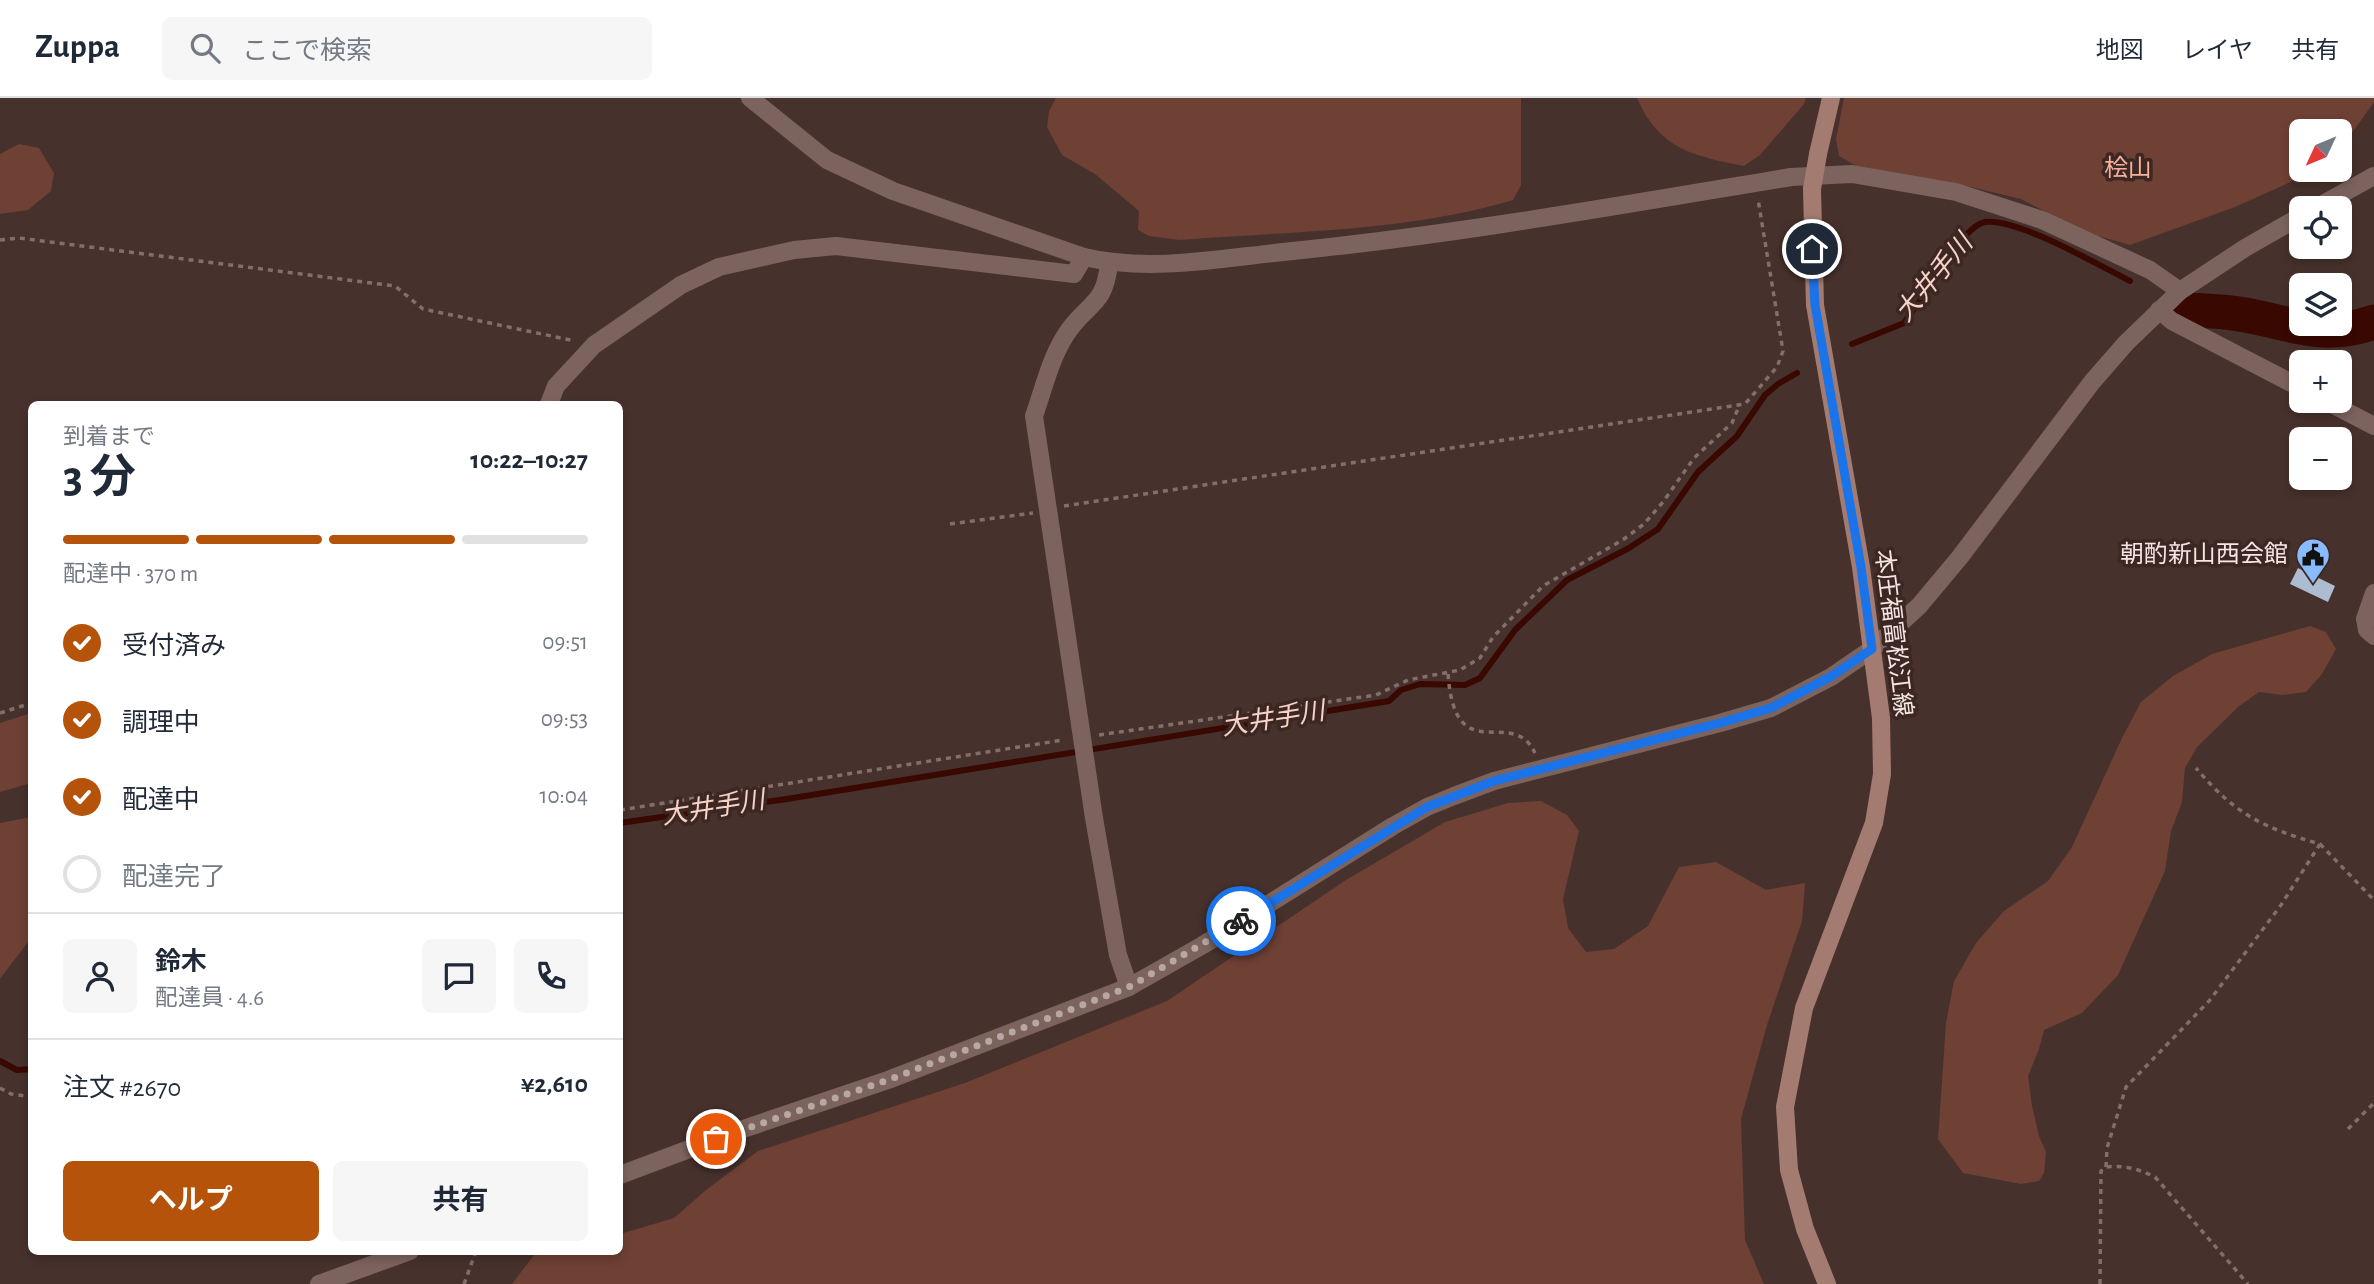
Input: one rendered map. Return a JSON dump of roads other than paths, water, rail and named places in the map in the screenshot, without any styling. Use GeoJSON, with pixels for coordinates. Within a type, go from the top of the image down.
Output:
{"type":"FeatureCollection","features":[{"type":"Feature","properties":{"kind":"main road","name":"本庄福富松江線"},"geometry":{"type":"LineString","coordinates":[[1827,1284],[1805,1229],[1789,1170],[1785,1107],[1804,1008],[1874,823],[1882,774],[1881,718],[1861,567],[1815,305],[1812,189],[1831,98]]}},
{"type":"Feature","properties":{"kind":"street"},"geometry":{"type":"LineString","coordinates":[[750,98],[827,160],[893,191],[1084,257],[1109,263],[1171,263],[1392,242],[1791,177],[1852,174],[1956,192],[2042,220],[2150,270],[2180,291]]}},
{"type":"Feature","properties":{"kind":"street"},"geometry":{"type":"LineString","coordinates":[[2338,196],[2374,176]]}},
{"type":"Feature","properties":{"kind":"street"},"geometry":{"type":"LineString","coordinates":[[623,1174],[740,1130],[888,1080],[1129,987],[1203,945],[1427,807],[1494,781],[1771,708],[1830,677],[1872,649],[1919,607],[2092,382],[2159,310],[2180,291],[2289,223]]}},
{"type":"Feature","properties":{"kind":"street"},"geometry":{"type":"LineString","coordinates":[[550,401],[556,386],[594,345],[681,285],[719,267],[794,250],[836,246],[1074,274],[1084,257]]}},
{"type":"Feature","properties":{"kind":"street"},"geometry":{"type":"LineString","coordinates":[[1109,263],[1107,281],[1096,304],[1069,330],[1052,362],[1034,416],[1043,510],[1094,818],[1118,955],[1129,987]]}},
{"type":"Feature","properties":{"kind":"street"},"geometry":{"type":"LineString","coordinates":[[2159,310],[2172,321],[2289,382]]}},
{"type":"Feature","properties":{"kind":"street"},"geometry":{"type":"LineString","coordinates":[[2349,413],[2374,426]]}},
{"type":"Feature","properties":{"kind":"street"},"geometry":{"type":"LineString","coordinates":[[2374,593],[2365,619],[2367,630],[2374,636]]}},
{"type":"Feature","properties":{"kind":"street"},"geometry":{"type":"LineString","coordinates":[[319,1284],[399,1255]]}},
{"type":"Feature","properties":{"kind":"waterway","name":"大井手川"},"geometry":{"type":"LineString","coordinates":[[1852,344],[1904,323],[1967,234],[1985,222],[2017,227],[2037,235],[2130,281]]}},
{"type":"Feature","properties":{"kind":"waterway","name":"大井手川"},"geometry":{"type":"LineString","coordinates":[[2189,310],[2233,313],[2321,330],[2337,330],[2374,322]]}},
{"type":"Feature","properties":{"kind":"waterway","name":"大井手川"},"geometry":{"type":"LineString","coordinates":[[623,823],[787,799],[1389,701],[1401,690],[1420,684],[1465,685],[1480,678],[1515,630],[1567,580],[1629,548],[1658,529],[1698,472],[1737,436],[1765,395],[1797,373]]}},
{"type":"Feature","properties":{"kind":"waterway","name":"大井手川"},"geometry":{"type":"LineString","coordinates":[[0,1061],[17,1070],[28,1069]]}},
{"type":"Feature","properties":{"kind":"place","name":"朝酌新山西会館"},"geometry":{"type":"Point","coordinates":[2313,585]}},
{"type":"Feature","properties":{"kind":"park label","name":"桧山"},"geometry":{"type":"Point","coordinates":[2128,169]}}]}
